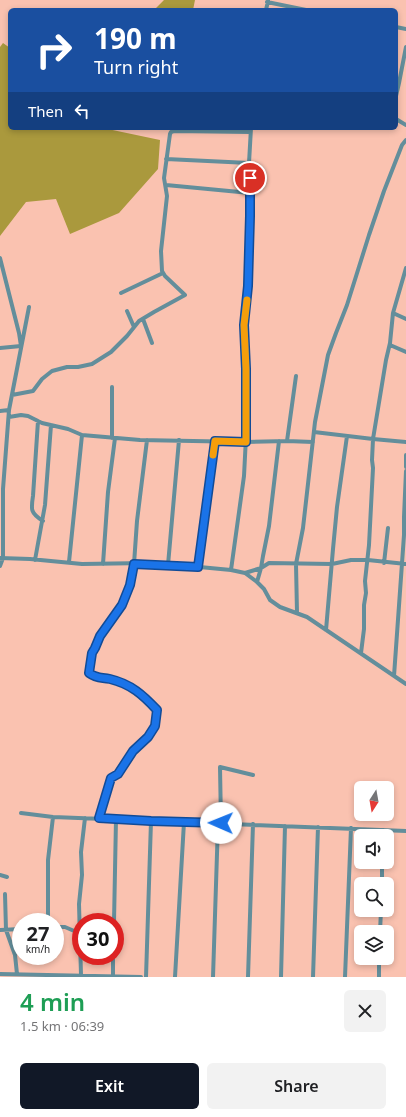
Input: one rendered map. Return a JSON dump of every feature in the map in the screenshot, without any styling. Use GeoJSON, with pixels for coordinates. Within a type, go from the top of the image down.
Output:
{"type":"FeatureCollection","features":[{"type":"Feature","properties":{"kind":"street"},"geometry":{"type":"LineString","coordinates":[[267,1],[297,8]]}},
{"type":"Feature","properties":{"kind":"street"},"geometry":{"type":"LineString","coordinates":[[398,82],[406,47]]}},
{"type":"Feature","properties":{"kind":"street"},"geometry":{"type":"LineString","coordinates":[[12,395],[33,391],[42,379],[52,371],[67,367],[78,367],[92,364],[111,352],[139,321],[186,295],[163,273],[161,251],[167,196],[164,178],[170,134],[172,130],[250,130],[248,286],[244,325],[246,369],[246,442],[244,476],[231,570]]}},
{"type":"Feature","properties":{"kind":"street"},"geometry":{"type":"LineString","coordinates":[[296,612],[296,564],[303,528],[314,432],[328,355],[347,305],[368,235],[402,145],[406,140]]}},
{"type":"Feature","properties":{"kind":"street"},"geometry":{"type":"LineString","coordinates":[[166,159],[249,162]]}},
{"type":"Feature","properties":{"kind":"street"},"geometry":{"type":"LineString","coordinates":[[166,185],[250,193]]}},
{"type":"Feature","properties":{"kind":"street"},"geometry":{"type":"LineString","coordinates":[[0,258],[21,346]]}},
{"type":"Feature","properties":{"kind":"street"},"geometry":{"type":"LineString","coordinates":[[361,653],[366,593],[365,581],[369,545],[373,439],[386,360],[390,345],[393,313],[406,268]]}},
{"type":"Feature","properties":{"kind":"street"},"geometry":{"type":"LineString","coordinates":[[120,293],[163,273]]}},
{"type":"Feature","properties":{"kind":"street"},"geometry":{"type":"LineString","coordinates":[[0,566],[3,489],[9,410],[29,307]]}},
{"type":"Feature","properties":{"kind":"street"},"geometry":{"type":"LineString","coordinates":[[127,311],[134,327]]}},
{"type":"Feature","properties":{"kind":"street"},"geometry":{"type":"LineString","coordinates":[[393,313],[406,319]]}},
{"type":"Feature","properties":{"kind":"street"},"geometry":{"type":"LineString","coordinates":[[143,319],[152,342]]}},
{"type":"Feature","properties":{"kind":"street"},"geometry":{"type":"LineString","coordinates":[[390,345],[406,352]]}},
{"type":"Feature","properties":{"kind":"street"},"geometry":{"type":"LineString","coordinates":[[0,348],[21,346]]}},
{"type":"Feature","properties":{"kind":"street"},"geometry":{"type":"LineString","coordinates":[[286,441],[296,376]]}},
{"type":"Feature","properties":{"kind":"street"},"geometry":{"type":"LineString","coordinates":[[103,564],[108,492],[114,438],[112,387]]}},
{"type":"Feature","properties":{"kind":"street"},"geometry":{"type":"LineString","coordinates":[[0,411],[9,410]]}},
{"type":"Feature","properties":{"kind":"street"},"geometry":{"type":"LineString","coordinates":[[9,417],[28,416],[38,422],[68,429],[82,435],[114,438],[246,442],[313,442]]}},
{"type":"Feature","properties":{"kind":"street"},"geometry":{"type":"LineString","coordinates":[[38,422],[32,512],[43,521]]}},
{"type":"Feature","properties":{"kind":"street"},"geometry":{"type":"LineString","coordinates":[[35,560],[46,505],[51,425]]}},
{"type":"Feature","properties":{"kind":"street"},"geometry":{"type":"LineString","coordinates":[[314,432],[406,442]]}},
{"type":"Feature","properties":{"kind":"street"},"geometry":{"type":"LineString","coordinates":[[69,562],[82,435]]}},
{"type":"Feature","properties":{"kind":"street"},"geometry":{"type":"LineString","coordinates":[[326,630],[337,507],[347,436]]}},
{"type":"Feature","properties":{"kind":"street"},"geometry":{"type":"LineString","coordinates":[[99,818],[111,778],[118,774],[133,751],[148,737],[155,726],[156,720],[157,710],[145,696],[134,688],[111,679],[95,677],[89,673],[92,653],[100,636],[122,605],[130,585],[134,564],[137,521],[147,440]]}},
{"type":"Feature","properties":{"kind":"street"},"geometry":{"type":"LineString","coordinates":[[168,565],[179,440]]}},
{"type":"Feature","properties":{"kind":"street"},"geometry":{"type":"LineString","coordinates":[[198,567],[215,441]]}},
{"type":"Feature","properties":{"kind":"street"},"geometry":{"type":"LineString","coordinates":[[257,582],[262,568],[269,526],[279,441]]}},
{"type":"Feature","properties":{"kind":"street"},"geometry":{"type":"LineString","coordinates":[[406,455],[406,467]]}},
{"type":"Feature","properties":{"kind":"street"},"geometry":{"type":"LineString","coordinates":[[394,676],[404,564],[406,471]]}},
{"type":"Feature","properties":{"kind":"street"},"geometry":{"type":"LineString","coordinates":[[384,563],[388,528]]}},
{"type":"Feature","properties":{"kind":"street"},"geometry":{"type":"LineString","coordinates":[[1,558],[103,564],[168,565],[231,570],[245,573],[264,589],[270,600],[280,607],[307,617],[406,684]]}},
{"type":"Feature","properties":{"kind":"street"},"geometry":{"type":"LineString","coordinates":[[245,573],[262,568],[269,563],[332,564],[351,560],[368,560],[384,563],[404,564]]}},
{"type":"Feature","properties":{"kind":"street"},"geometry":{"type":"LineString","coordinates":[[213,977],[220,767],[253,774]]}},
{"type":"Feature","properties":{"kind":"street"},"geometry":{"type":"LineString","coordinates":[[21,813],[53,817],[367,829]]}},
{"type":"Feature","properties":{"kind":"street"},"geometry":{"type":"LineString","coordinates":[[48,913],[48,860],[53,817]]}},
{"type":"Feature","properties":{"kind":"street"},"geometry":{"type":"LineString","coordinates":[[79,913],[82,875],[81,852],[85,818]]}},
{"type":"Feature","properties":{"kind":"street"},"geometry":{"type":"LineString","coordinates":[[114,913],[116,819]]}},
{"type":"Feature","properties":{"kind":"street"},"geometry":{"type":"LineString","coordinates":[[146,977],[151,821]]}},
{"type":"Feature","properties":{"kind":"street"},"geometry":{"type":"LineString","coordinates":[[175,977],[184,822]]}},
{"type":"Feature","properties":{"kind":"street"},"geometry":{"type":"LineString","coordinates":[[248,977],[253,824]]}},
{"type":"Feature","properties":{"kind":"street"},"geometry":{"type":"LineString","coordinates":[[281,977],[285,826]]}},
{"type":"Feature","properties":{"kind":"street"},"geometry":{"type":"LineString","coordinates":[[313,977],[318,827]]}},
{"type":"Feature","properties":{"kind":"street"},"geometry":{"type":"LineString","coordinates":[[345,977],[351,828]]}},
{"type":"Feature","properties":{"kind":"street"},"geometry":{"type":"LineString","coordinates":[[394,830],[406,831]]}},
{"type":"Feature","properties":{"kind":"street"},"geometry":{"type":"LineString","coordinates":[[0,875],[6,877]]}},
{"type":"Feature","properties":{"kind":"street"},"geometry":{"type":"LineString","coordinates":[[5,894],[6,930],[15,955],[17,974]]}},
{"type":"Feature","properties":{"kind":"street"},"geometry":{"type":"LineString","coordinates":[[0,930],[12,930]]}},
{"type":"Feature","properties":{"kind":"street"},"geometry":{"type":"LineString","coordinates":[[81,965],[81,975]]}},
{"type":"Feature","properties":{"kind":"street"},"geometry":{"type":"LineString","coordinates":[[112,977],[113,965]]}},
{"type":"Feature","properties":{"kind":"street"},"geometry":{"type":"LineString","coordinates":[[378,977],[379,965]]}},
{"type":"Feature","properties":{"kind":"street"},"geometry":{"type":"LineString","coordinates":[[0,974],[141,977]]}},
{"type":"Feature","properties":{"kind":"shaded area"},"geometry":{"type":"Polygon","coordinates":[[[164,0],[195,0],[193,8],[156,8],[164,0]]]}},
{"type":"Feature","properties":{"kind":"shaded area"},"geometry":{"type":"Polygon","coordinates":[[[3,43],[8,47],[8,130],[112,130],[160,140],[158,169],[119,213],[70,234],[56,199],[26,202],[0,236],[0,47],[3,43]]]}},
{"type":"Feature","properties":{"kind":"slow traffic"},"geometry":{"type":"LineString","coordinates":[[213,455],[215,441],[246,442],[246,369],[244,325],[247,300]]}},
{"type":"Feature","properties":{"kind":"route"},"geometry":{"type":"LineString","coordinates":[[221,823],[99,818],[111,778],[118,774],[133,751],[148,737],[155,726],[157,710],[145,696],[134,688],[111,679],[95,677],[89,673],[92,653],[100,636],[122,605],[130,585],[134,564],[198,567],[215,441],[246,442],[246,369],[244,325],[248,286],[250,178]]}}]}
